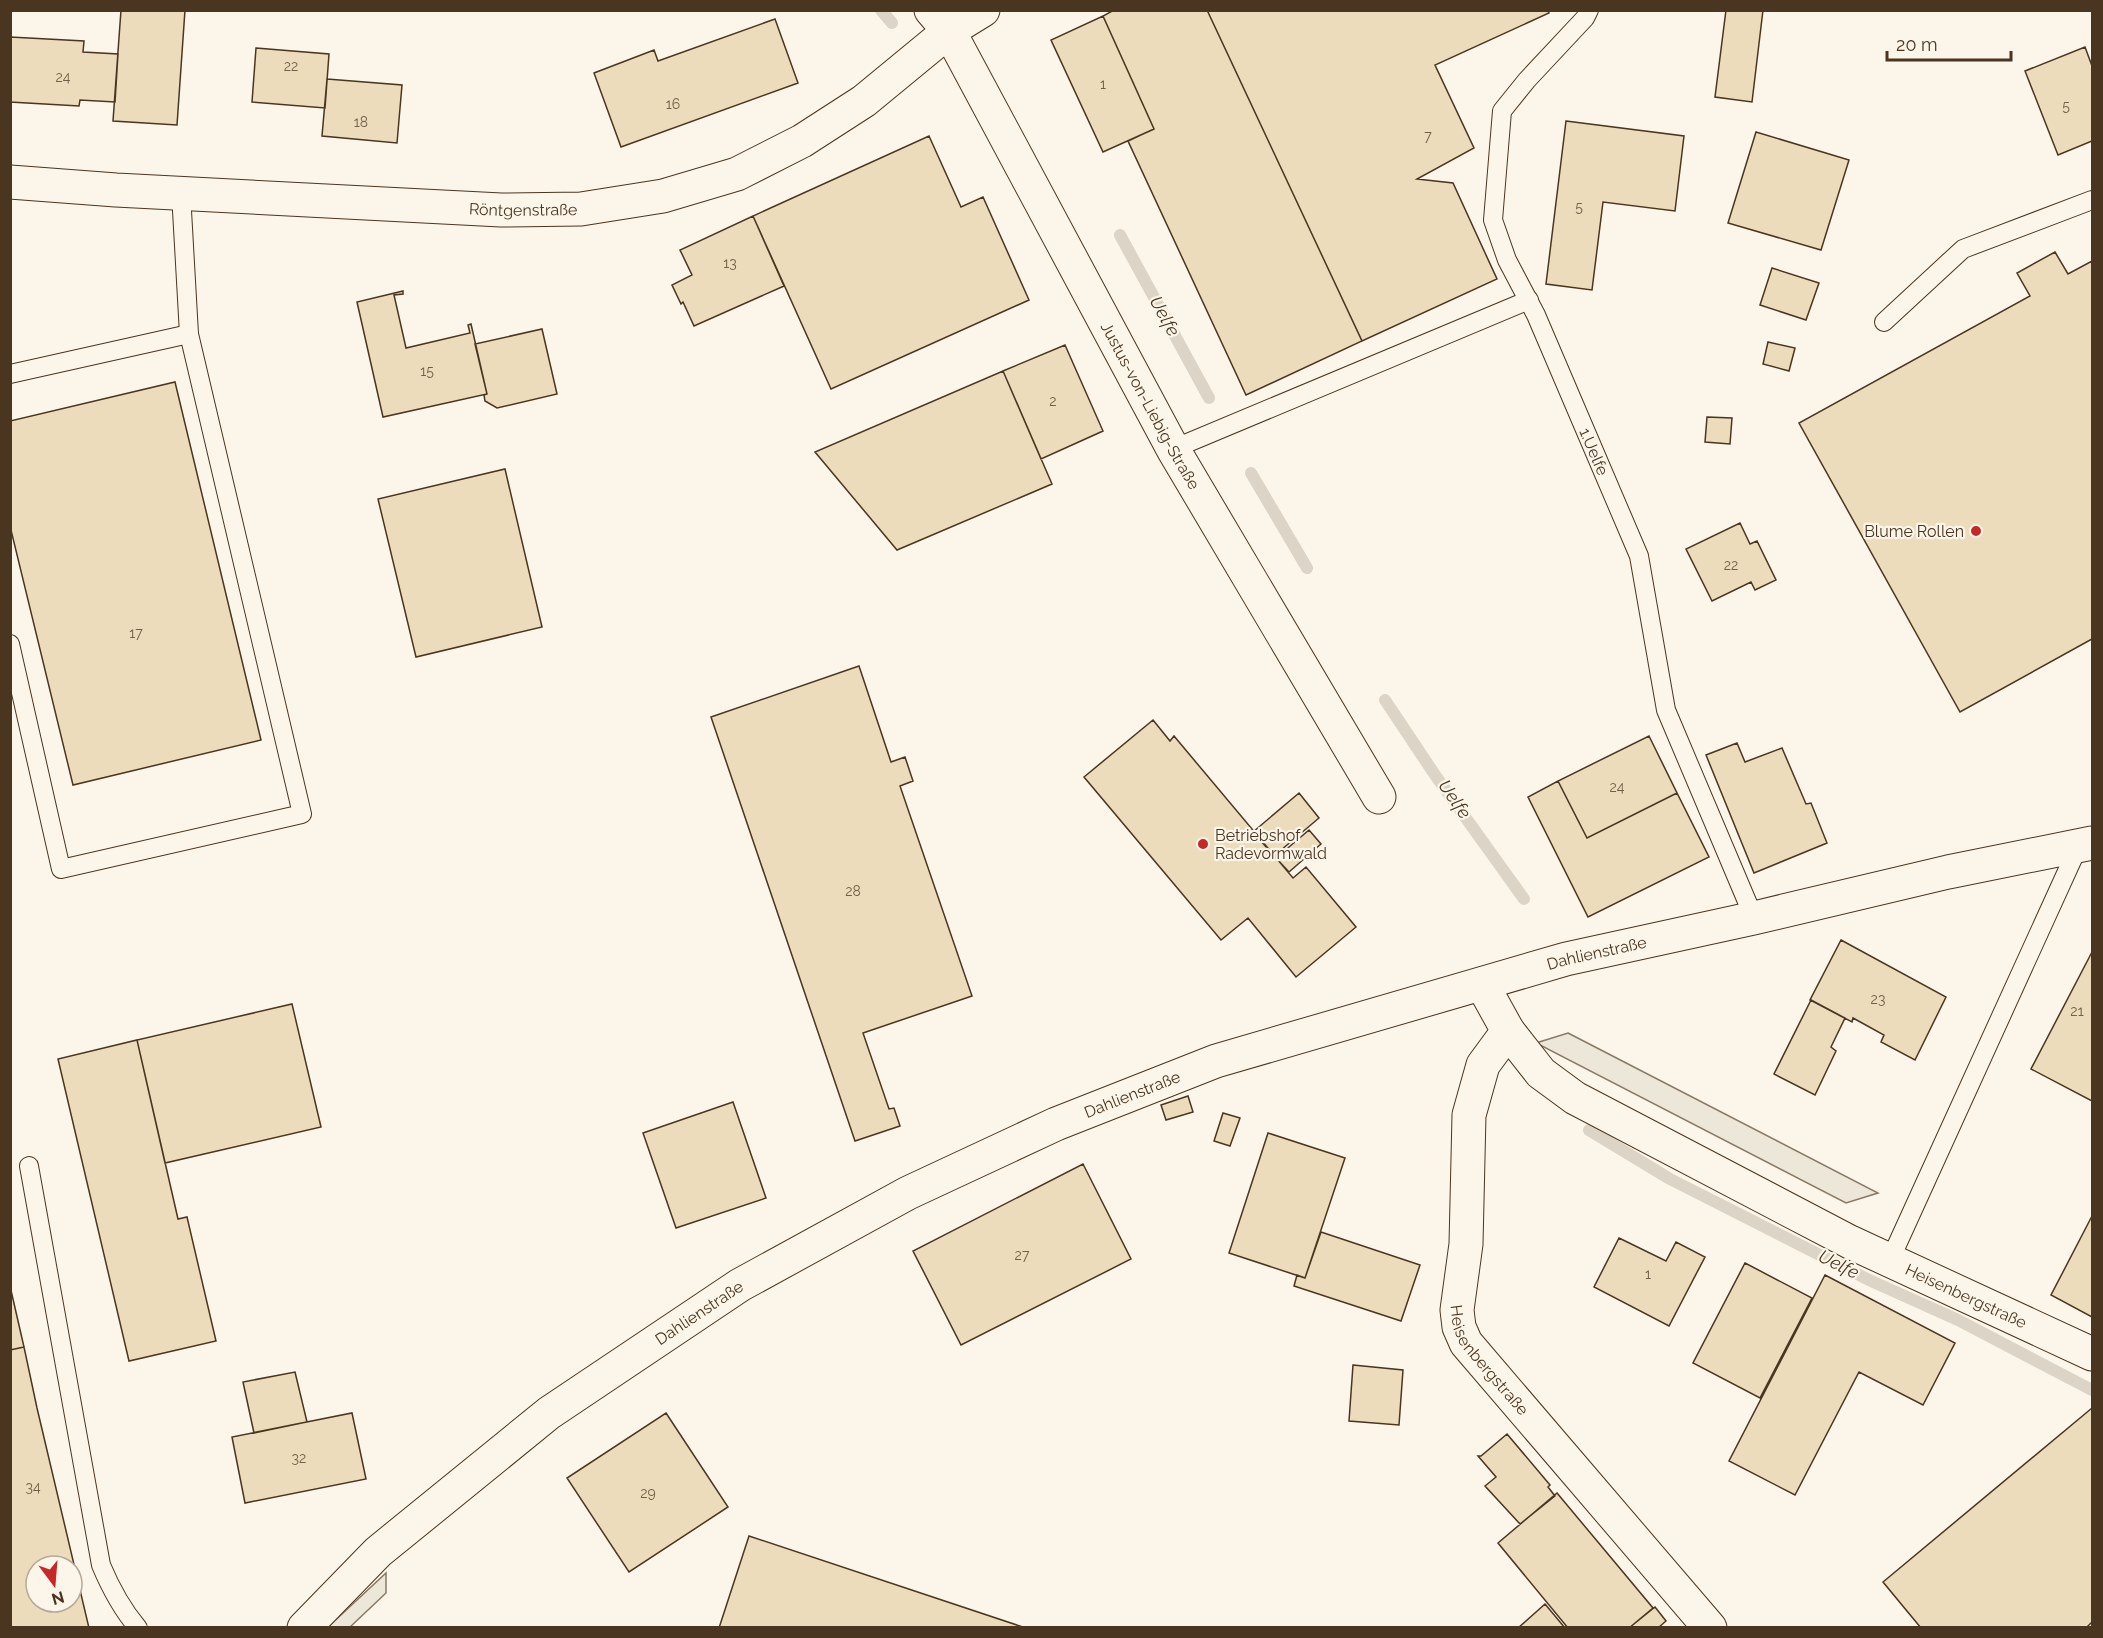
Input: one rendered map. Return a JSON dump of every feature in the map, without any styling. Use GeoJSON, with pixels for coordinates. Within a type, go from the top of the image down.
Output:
{"type":"FeatureCollection","features":[{"type":"Feature","properties":{"kind":"street","name":"Röntgenstraße"},"geometry":{"type":"LineString","coordinates":[[10,182],[501,210],[580,209],[663,196],[737,174],[802,141],[864,101],[940,21],[983,10]]}},
{"type":"Feature","properties":{"kind":"street","name":"Justus-von-Liebig-Straße"},"geometry":{"type":"LineString","coordinates":[[940,21],[1173,448],[1379,797]]}},
{"type":"Feature","properties":{"kind":"street","name":"Dahlienstraße"},"geometry":{"type":"LineString","coordinates":[[304,1628],[378,1552],[549,1413],[740,1286],[908,1193],[1056,1124],[1216,1061],[1566,959],[1948,872],[2086,844]]}},
{"type":"Feature","properties":{"kind":"street","name":"Heisenbergstraße"},"geometry":{"type":"LineString","coordinates":[[1482,984],[1508,1031],[1541,1073],[1575,1098],[1850,1242],[2092,1354]]}},
{"type":"Feature","properties":{"kind":"street","name":"Heisenbergstraße"},"geometry":{"type":"LineString","coordinates":[[1508,1031],[1484,1065],[1469,1115],[1466,1244],[1458,1310],[1459,1327],[1466,1342],[1710,1628]]}},
{"type":"Feature","properties":{"kind":"lane","name":"1.Uelfe"},"geometry":{"type":"LineString","coordinates":[[1589,10],[1585,18],[1527,80],[1502,111],[1493,220],[1507,260],[1528,300],[1639,556],[1666,710],[1754,918]]}},
{"type":"Feature","properties":{"kind":"lane"},"geometry":{"type":"LineString","coordinates":[[10,644],[61,869],[302,814],[189,334],[181,193]]}},
{"type":"Feature","properties":{"kind":"lane"},"geometry":{"type":"LineString","coordinates":[[1884,322],[1963,249],[2092,200]]}},
{"type":"Feature","properties":{"kind":"lane"},"geometry":{"type":"LineString","coordinates":[[1173,448],[1528,300]]}},
{"type":"Feature","properties":{"kind":"lane"},"geometry":{"type":"LineString","coordinates":[[10,374],[189,334]]}},
{"type":"Feature","properties":{"kind":"lane"},"geometry":{"type":"LineString","coordinates":[[1890,1260],[2086,844]]}},
{"type":"Feature","properties":{"kind":"lane"},"geometry":{"type":"LineString","coordinates":[[29,1166],[101,1564],[123,1611],[138,1628]]}},
{"type":"Feature","properties":{"kind":"shaded area"},"geometry":{"type":"Polygon","coordinates":[[[1568,1033],[1878,1193],[1846,1203],[1536,1043],[1568,1033]]]}},
{"type":"Feature","properties":{"kind":"shaded area"},"geometry":{"type":"Polygon","coordinates":[[[386,1573],[386,1593],[350,1627],[327,1628],[386,1573]]]}},
{"type":"Feature","properties":{"kind":"building"},"geometry":{"type":"Polygon","coordinates":[[[121,10],[185,10],[177,125],[113,121],[121,10]]]}},
{"type":"Feature","properties":{"kind":"building"},"geometry":{"type":"Polygon","coordinates":[[[1114,10],[1207,10],[1362,341],[1246,395],[1128,141],[1154,129],[1103,16],[1114,10]]]}},
{"type":"Feature","properties":{"kind":"building"},"geometry":{"type":"Polygon","coordinates":[[[1207,10],[1547,10],[1549,13],[1435,65],[1474,148],[1417,179],[1453,183],[1497,279],[1362,341],[1207,10]]]}},
{"type":"Feature","properties":{"kind":"building"},"geometry":{"type":"Polygon","coordinates":[[[1726,10],[1763,10],[1752,102],[1715,97],[1726,10]]]}},
{"type":"Feature","properties":{"kind":"building"},"geometry":{"type":"Polygon","coordinates":[[[1103,16],[1154,129],[1103,152],[1051,40],[1103,16]]]}},
{"type":"Feature","properties":{"kind":"building"},"geometry":{"type":"Polygon","coordinates":[[[775,19],[798,83],[621,147],[594,73],[654,50],[658,61],[775,19]]]}},
{"type":"Feature","properties":{"kind":"building"},"geometry":{"type":"Polygon","coordinates":[[[10,37],[84,41],[83,52],[118,54],[115,102],[80,100],[79,106],[10,102],[10,37]]]}},
{"type":"Feature","properties":{"kind":"building"},"geometry":{"type":"Polygon","coordinates":[[[2085,47],[2092,66],[2092,141],[2058,155],[2025,71],[2085,47]]]}},
{"type":"Feature","properties":{"kind":"building"},"geometry":{"type":"Polygon","coordinates":[[[256,48],[329,54],[325,108],[252,102],[256,48]]]}},
{"type":"Feature","properties":{"kind":"building"},"geometry":{"type":"Polygon","coordinates":[[[327,79],[402,85],[397,143],[322,136],[327,79]]]}},
{"type":"Feature","properties":{"kind":"building"},"geometry":{"type":"Polygon","coordinates":[[[1566,121],[1684,136],[1675,211],[1603,202],[1592,290],[1546,284],[1566,121]]]}},
{"type":"Feature","properties":{"kind":"building"},"geometry":{"type":"Polygon","coordinates":[[[1756,132],[1849,160],[1821,250],[1728,223],[1756,132]]]}},
{"type":"Feature","properties":{"kind":"building"},"geometry":{"type":"Polygon","coordinates":[[[929,136],[961,207],[983,197],[1029,300],[831,389],[753,216],[929,136]]]}},
{"type":"Feature","properties":{"kind":"building"},"geometry":{"type":"Polygon","coordinates":[[[753,216],[784,286],[694,326],[672,285],[692,275],[680,250],[753,216]]]}},
{"type":"Feature","properties":{"kind":"building","name":"Blume Rollen"},"geometry":{"type":"Polygon","coordinates":[[[2055,252],[2068,274],[2092,261],[2092,639],[1960,712],[1799,423],[2030,296],[2017,273],[2055,252]]]}},
{"type":"Feature","properties":{"kind":"building"},"geometry":{"type":"Polygon","coordinates":[[[1772,268],[1819,283],[1806,320],[1760,305],[1772,268]]]}},
{"type":"Feature","properties":{"kind":"building"},"geometry":{"type":"Polygon","coordinates":[[[403,291],[403,294],[394,295],[406,348],[470,333],[468,325],[471,324],[487,394],[383,417],[357,302],[403,291]]]}},
{"type":"Feature","properties":{"kind":"building"},"geometry":{"type":"Polygon","coordinates":[[[542,329],[557,394],[497,408],[485,401],[484,395],[487,394],[475,344],[542,329]]]}},
{"type":"Feature","properties":{"kind":"building"},"geometry":{"type":"Polygon","coordinates":[[[1768,342],[1795,348],[1789,371],[1763,364],[1768,342]]]}},
{"type":"Feature","properties":{"kind":"building"},"geometry":{"type":"Polygon","coordinates":[[[1065,345],[1103,431],[1041,459],[1003,371],[1065,345]]]}},
{"type":"Feature","properties":{"kind":"building"},"geometry":{"type":"Polygon","coordinates":[[[1003,371],[1052,484],[897,550],[815,452],[1003,371]]]}},
{"type":"Feature","properties":{"kind":"building"},"geometry":{"type":"Polygon","coordinates":[[[175,382],[261,740],[73,785],[10,526],[10,421],[175,382]]]}},
{"type":"Feature","properties":{"kind":"building"},"geometry":{"type":"Polygon","coordinates":[[[1707,417],[1732,418],[1730,444],[1705,442],[1707,417]]]}},
{"type":"Feature","properties":{"kind":"building"},"geometry":{"type":"Polygon","coordinates":[[[505,469],[542,627],[416,657],[378,499],[505,469]]]}},
{"type":"Feature","properties":{"kind":"building"},"geometry":{"type":"Polygon","coordinates":[[[1740,523],[1750,544],[1757,541],[1776,580],[1755,590],[1751,582],[1712,601],[1686,549],[1740,523]]]}},
{"type":"Feature","properties":{"kind":"building"},"geometry":{"type":"Polygon","coordinates":[[[859,666],[891,762],[905,757],[913,781],[900,786],[972,996],[863,1033],[889,1109],[894,1108],[900,1126],[855,1141],[711,717],[859,666]]]}},
{"type":"Feature","properties":{"kind":"building","name":"Betriebshof Radevormwald"},"geometry":{"type":"Polygon","coordinates":[[[1153,720],[1170,741],[1174,736],[1293,878],[1306,867],[1356,927],[1296,977],[1248,918],[1221,940],[1084,777],[1153,720]]]}},
{"type":"Feature","properties":{"kind":"building"},"geometry":{"type":"Polygon","coordinates":[[[1649,736],[1677,793],[1587,838],[1558,781],[1649,736]]]}},
{"type":"Feature","properties":{"kind":"building"},"geometry":{"type":"Polygon","coordinates":[[[1737,743],[1745,762],[1782,748],[1806,804],[1811,803],[1827,843],[1754,873],[1706,755],[1737,743]]]}},
{"type":"Feature","properties":{"kind":"building"},"geometry":{"type":"Polygon","coordinates":[[[1558,781],[1587,838],[1677,793],[1709,857],[1588,917],[1528,797],[1558,781]]]}},
{"type":"Feature","properties":{"kind":"building"},"geometry":{"type":"Polygon","coordinates":[[[1299,793],[1319,818],[1274,856],[1253,832],[1299,793]]]}},
{"type":"Feature","properties":{"kind":"building"},"geometry":{"type":"Polygon","coordinates":[[[1309,830],[1321,844],[1289,872],[1276,858],[1309,830]]]}},
{"type":"Feature","properties":{"kind":"building"},"geometry":{"type":"Polygon","coordinates":[[[1841,940],[1946,997],[1915,1060],[1881,1042],[1884,1035],[1853,1018],[1852,1022],[1810,1000],[1841,940]]]}},
{"type":"Feature","properties":{"kind":"building"},"geometry":{"type":"Polygon","coordinates":[[[2092,952],[2092,1101],[2031,1069],[2092,952]]]}},
{"type":"Feature","properties":{"kind":"building"},"geometry":{"type":"Polygon","coordinates":[[[1811,1000],[1845,1018],[1831,1047],[1836,1051],[1815,1095],[1774,1074],[1811,1000]]]}},
{"type":"Feature","properties":{"kind":"building"},"geometry":{"type":"Polygon","coordinates":[[[292,1004],[321,1127],[165,1163],[137,1040],[292,1004]]]}},
{"type":"Feature","properties":{"kind":"building"},"geometry":{"type":"Polygon","coordinates":[[[137,1040],[178,1219],[187,1217],[216,1341],[129,1361],[58,1059],[137,1040]]]}},
{"type":"Feature","properties":{"kind":"building"},"geometry":{"type":"Polygon","coordinates":[[[1188,1096],[1193,1112],[1166,1120],[1161,1105],[1188,1096]]]}},
{"type":"Feature","properties":{"kind":"building"},"geometry":{"type":"Polygon","coordinates":[[[733,1102],[766,1198],[676,1228],[643,1133],[733,1102]]]}},
{"type":"Feature","properties":{"kind":"building"},"geometry":{"type":"Polygon","coordinates":[[[1223,1113],[1240,1118],[1230,1146],[1214,1141],[1223,1113]]]}},
{"type":"Feature","properties":{"kind":"building"},"geometry":{"type":"Polygon","coordinates":[[[1268,1133],[1345,1158],[1305,1278],[1229,1253],[1268,1133]]]}},
{"type":"Feature","properties":{"kind":"building"},"geometry":{"type":"Polygon","coordinates":[[[1083,1164],[1131,1259],[961,1345],[913,1251],[1083,1164]]]}},
{"type":"Feature","properties":{"kind":"building"},"geometry":{"type":"Polygon","coordinates":[[[2092,1216],[2092,1317],[2051,1295],[2092,1216]]]}},
{"type":"Feature","properties":{"kind":"building"},"geometry":{"type":"Polygon","coordinates":[[[1321,1232],[1420,1265],[1401,1321],[1294,1286],[1297,1275],[1305,1278],[1321,1232]]]}},
{"type":"Feature","properties":{"kind":"building"},"geometry":{"type":"Polygon","coordinates":[[[1619,1238],[1666,1261],[1676,1242],[1705,1257],[1669,1326],[1594,1287],[1619,1238]]]}},
{"type":"Feature","properties":{"kind":"building"},"geometry":{"type":"Polygon","coordinates":[[[1745,1263],[1812,1298],[1760,1398],[1693,1363],[1745,1263]]]}},
{"type":"Feature","properties":{"kind":"building"},"geometry":{"type":"Polygon","coordinates":[[[1825,1275],[1955,1343],[1923,1405],[1859,1372],[1795,1495],[1729,1461],[1825,1275]]]}},
{"type":"Feature","properties":{"kind":"building"},"geometry":{"type":"Polygon","coordinates":[[[10,1286],[24,1347],[10,1350],[10,1286]]]}},
{"type":"Feature","properties":{"kind":"building"},"geometry":{"type":"Polygon","coordinates":[[[24,1347],[72,1554],[24,1554],[24,1614],[84,1614],[84,1607],[89,1628],[10,1628],[10,1350],[24,1347]]]}},
{"type":"Feature","properties":{"kind":"building"},"geometry":{"type":"Polygon","coordinates":[[[1353,1365],[1403,1370],[1399,1425],[1349,1421],[1353,1365]]]}},
{"type":"Feature","properties":{"kind":"building"},"geometry":{"type":"Polygon","coordinates":[[[295,1372],[307,1422],[254,1433],[243,1382],[295,1372]]]}},
{"type":"Feature","properties":{"kind":"building"},"geometry":{"type":"Polygon","coordinates":[[[2092,1408],[2092,1622],[2086,1628],[1921,1628],[1883,1582],[2092,1408]]]}},
{"type":"Feature","properties":{"kind":"building"},"geometry":{"type":"Polygon","coordinates":[[[352,1413],[366,1479],[245,1503],[232,1437],[352,1413]]]}},
{"type":"Feature","properties":{"kind":"building"},"geometry":{"type":"Polygon","coordinates":[[[666,1413],[728,1507],[629,1572],[567,1478],[666,1413]]]}},
{"type":"Feature","properties":{"kind":"building"},"geometry":{"type":"Polygon","coordinates":[[[1507,1434],[1550,1485],[1548,1487],[1555,1496],[1520,1524],[1485,1486],[1496,1477],[1478,1456],[1481,1456],[1507,1434]]]}},
{"type":"Feature","properties":{"kind":"building"},"geometry":{"type":"Polygon","coordinates":[[[1557,1493],[1653,1608],[1629,1628],[1568,1628],[1498,1543],[1557,1493]]]}},
{"type":"Feature","properties":{"kind":"building"},"geometry":{"type":"Polygon","coordinates":[[[749,1536],[1026,1628],[719,1628],[749,1536]]]}},
{"type":"Feature","properties":{"kind":"building"},"geometry":{"type":"Polygon","coordinates":[[[1545,1604],[1565,1628],[1518,1628],[1545,1604]]]}},
{"type":"Feature","properties":{"kind":"building"},"geometry":{"type":"Polygon","coordinates":[[[1655,1607],[1666,1621],[1658,1628],[1629,1628],[1655,1607]]]}},
{"type":"Feature","properties":{"kind":"waterway","name":"Uelfe"},"geometry":{"type":"LineString","coordinates":[[881,10],[892,23]]}},
{"type":"Feature","properties":{"kind":"waterway","name":"Uelfe"},"geometry":{"type":"LineString","coordinates":[[1120,235],[1209,398]]}},
{"type":"Feature","properties":{"kind":"waterway","name":"Uelfe"},"geometry":{"type":"LineString","coordinates":[[1251,473],[1307,568]]}},
{"type":"Feature","properties":{"kind":"waterway","name":"Uelfe"},"geometry":{"type":"LineString","coordinates":[[1385,700],[1435,775],[1524,899]]}},
{"type":"Feature","properties":{"kind":"waterway","name":"Uelfe"},"geometry":{"type":"LineString","coordinates":[[1589,1130],[1670,1179],[1869,1280],[1958,1320],[2092,1390]]}},
{"type":"Feature","properties":{"kind":"place","name":"Blume Rollen"},"geometry":{"type":"Point","coordinates":[1976,531]}},
{"type":"Feature","properties":{"kind":"place","name":"Betriebshof Radevormwald"},"geometry":{"type":"Point","coordinates":[1203,844]}}]}
